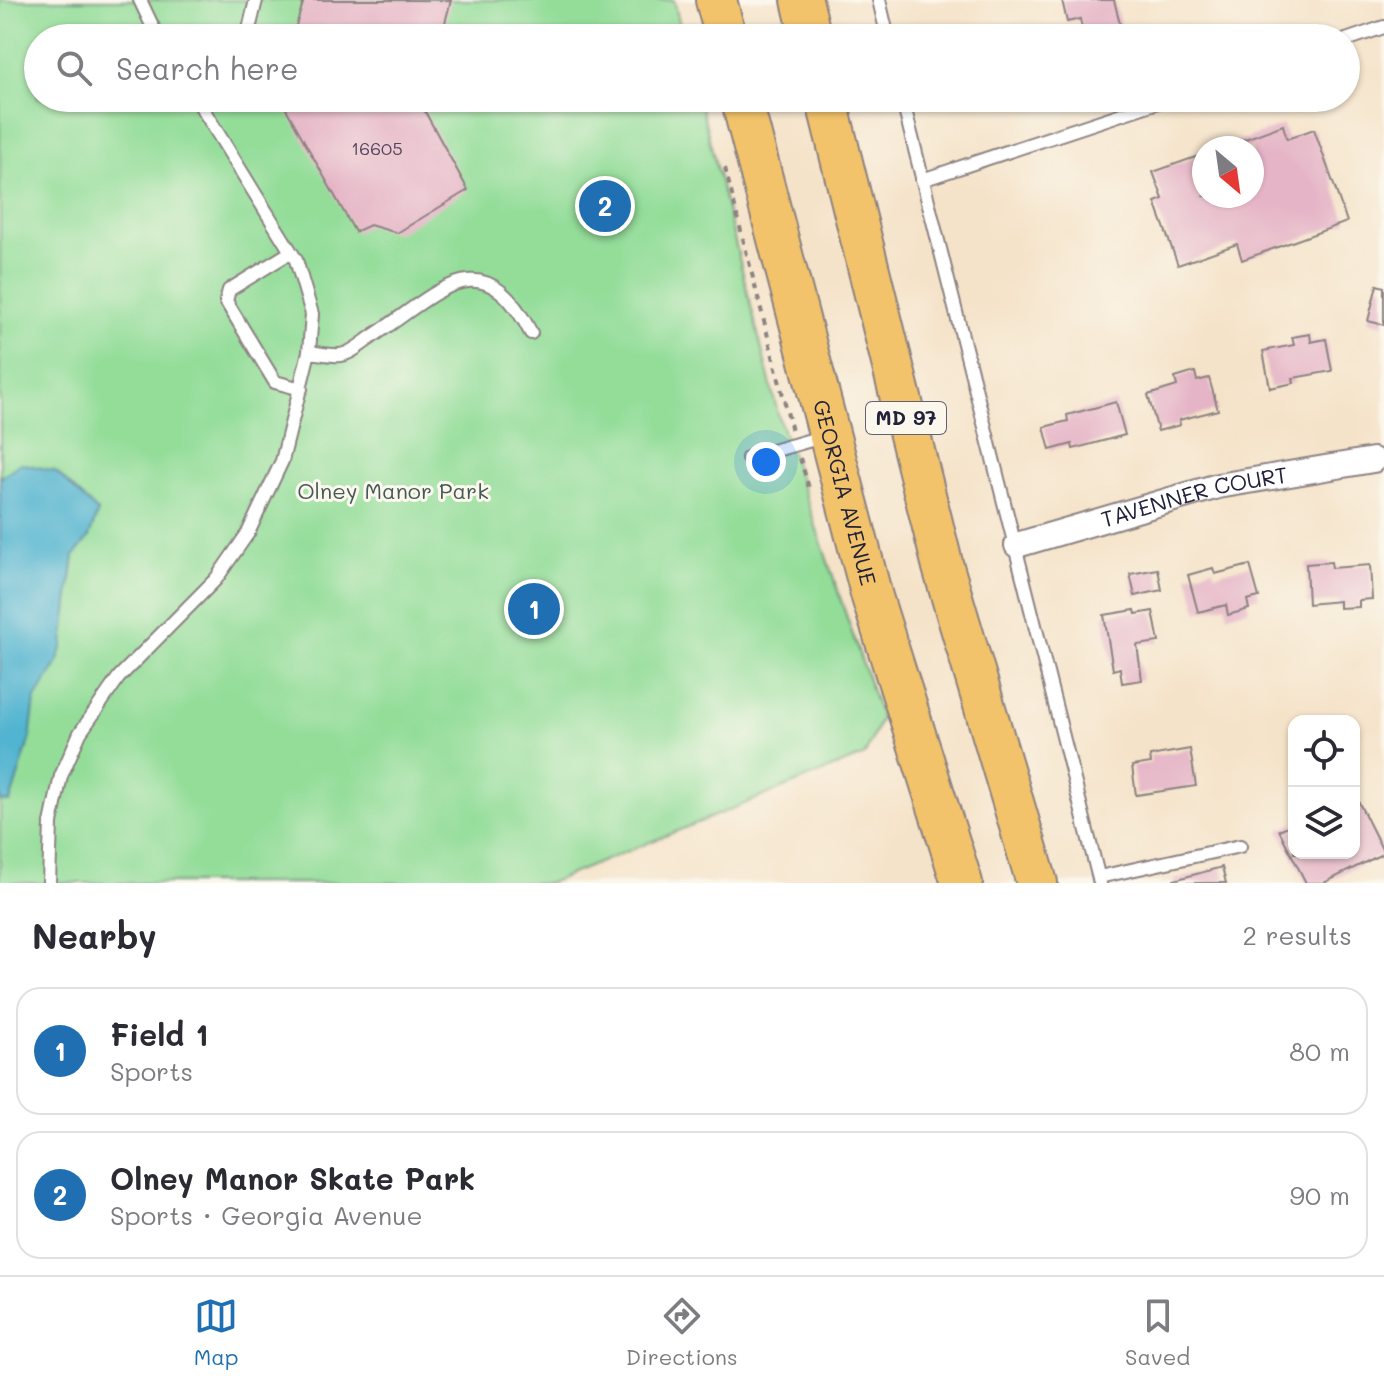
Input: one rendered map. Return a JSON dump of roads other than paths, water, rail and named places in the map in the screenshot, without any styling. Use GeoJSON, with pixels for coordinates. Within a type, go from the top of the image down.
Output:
{"type":"FeatureCollection","features":[{"type":"Feature","properties":{"kind":"main road"},"geometry":{"type":"LineString","coordinates":[[716,0],[722,24]]}},
{"type":"Feature","properties":{"kind":"main road"},"geometry":{"type":"LineString","coordinates":[[802,0],[808,24]]}},
{"type":"Feature","properties":{"kind":"main road","name":"GEORGIA AVENUE"},"geometry":{"type":"LineString","coordinates":[[745,112],[872,597],[962,883]]}},
{"type":"Feature","properties":{"kind":"main road","name":"MD 97"},"geometry":{"type":"LineString","coordinates":[[829,112],[943,567],[1037,883]]}},
{"type":"Feature","properties":{"kind":"street","name":"TAVENNER COURT"},"geometry":{"type":"LineString","coordinates":[[1017,545],[1218,486],[1373,460]]}},
{"type":"Feature","properties":{"kind":"lane"},"geometry":{"type":"LineString","coordinates":[[140,0],[151,24]]}},
{"type":"Feature","properties":{"kind":"lane"},"geometry":{"type":"LineString","coordinates":[[250,24],[256,0]]}},
{"type":"Feature","properties":{"kind":"lane"},"geometry":{"type":"LineString","coordinates":[[879,0],[885,24]]}},
{"type":"Feature","properties":{"kind":"lane"},"geometry":{"type":"LineString","coordinates":[[1360,35],[1384,27]]}},
{"type":"Feature","properties":{"kind":"lane"},"geometry":{"type":"LineString","coordinates":[[49,883],[51,823],[61,776],[80,733],[119,677],[216,579],[248,533],[282,461],[309,352],[312,314],[307,286],[291,252],[205,112]]}},
{"type":"Feature","properties":{"kind":"lane"},"geometry":{"type":"LineString","coordinates":[[905,112],[1099,880],[1240,846]]}},
{"type":"Feature","properties":{"kind":"lane"},"geometry":{"type":"LineString","coordinates":[[922,180],[1128,112]]}},
{"type":"Feature","properties":{"kind":"lane"},"geometry":{"type":"LineString","coordinates":[[291,252],[229,290],[226,301],[275,382],[301,389]]}},
{"type":"Feature","properties":{"kind":"lane"},"geometry":{"type":"LineString","coordinates":[[309,352],[343,355],[446,289],[467,280],[484,279],[499,287],[514,301],[531,333]]}},
{"type":"Feature","properties":{"kind":"lane"},"geometry":{"type":"LineString","coordinates":[[748,458],[828,435]]}},
{"type":"Feature","properties":{"kind":"water"},"geometry":{"type":"Polygon","coordinates":[[[20,463],[55,471],[98,512],[89,537],[74,556],[63,645],[57,664],[35,700],[30,738],[10,802],[0,801],[0,478],[20,463]]]}},
{"type":"Feature","properties":{"kind":"place","name":"Olney Manor Skate Park"},"geometry":{"type":"Point","coordinates":[605,206]}},
{"type":"Feature","properties":{"kind":"place","name":"Field 1"},"geometry":{"type":"Point","coordinates":[534,609]}},
{"type":"Feature","properties":{"kind":"park label","name":"Olney Manor Park"},"geometry":{"type":"Point","coordinates":[393,491]}}]}
